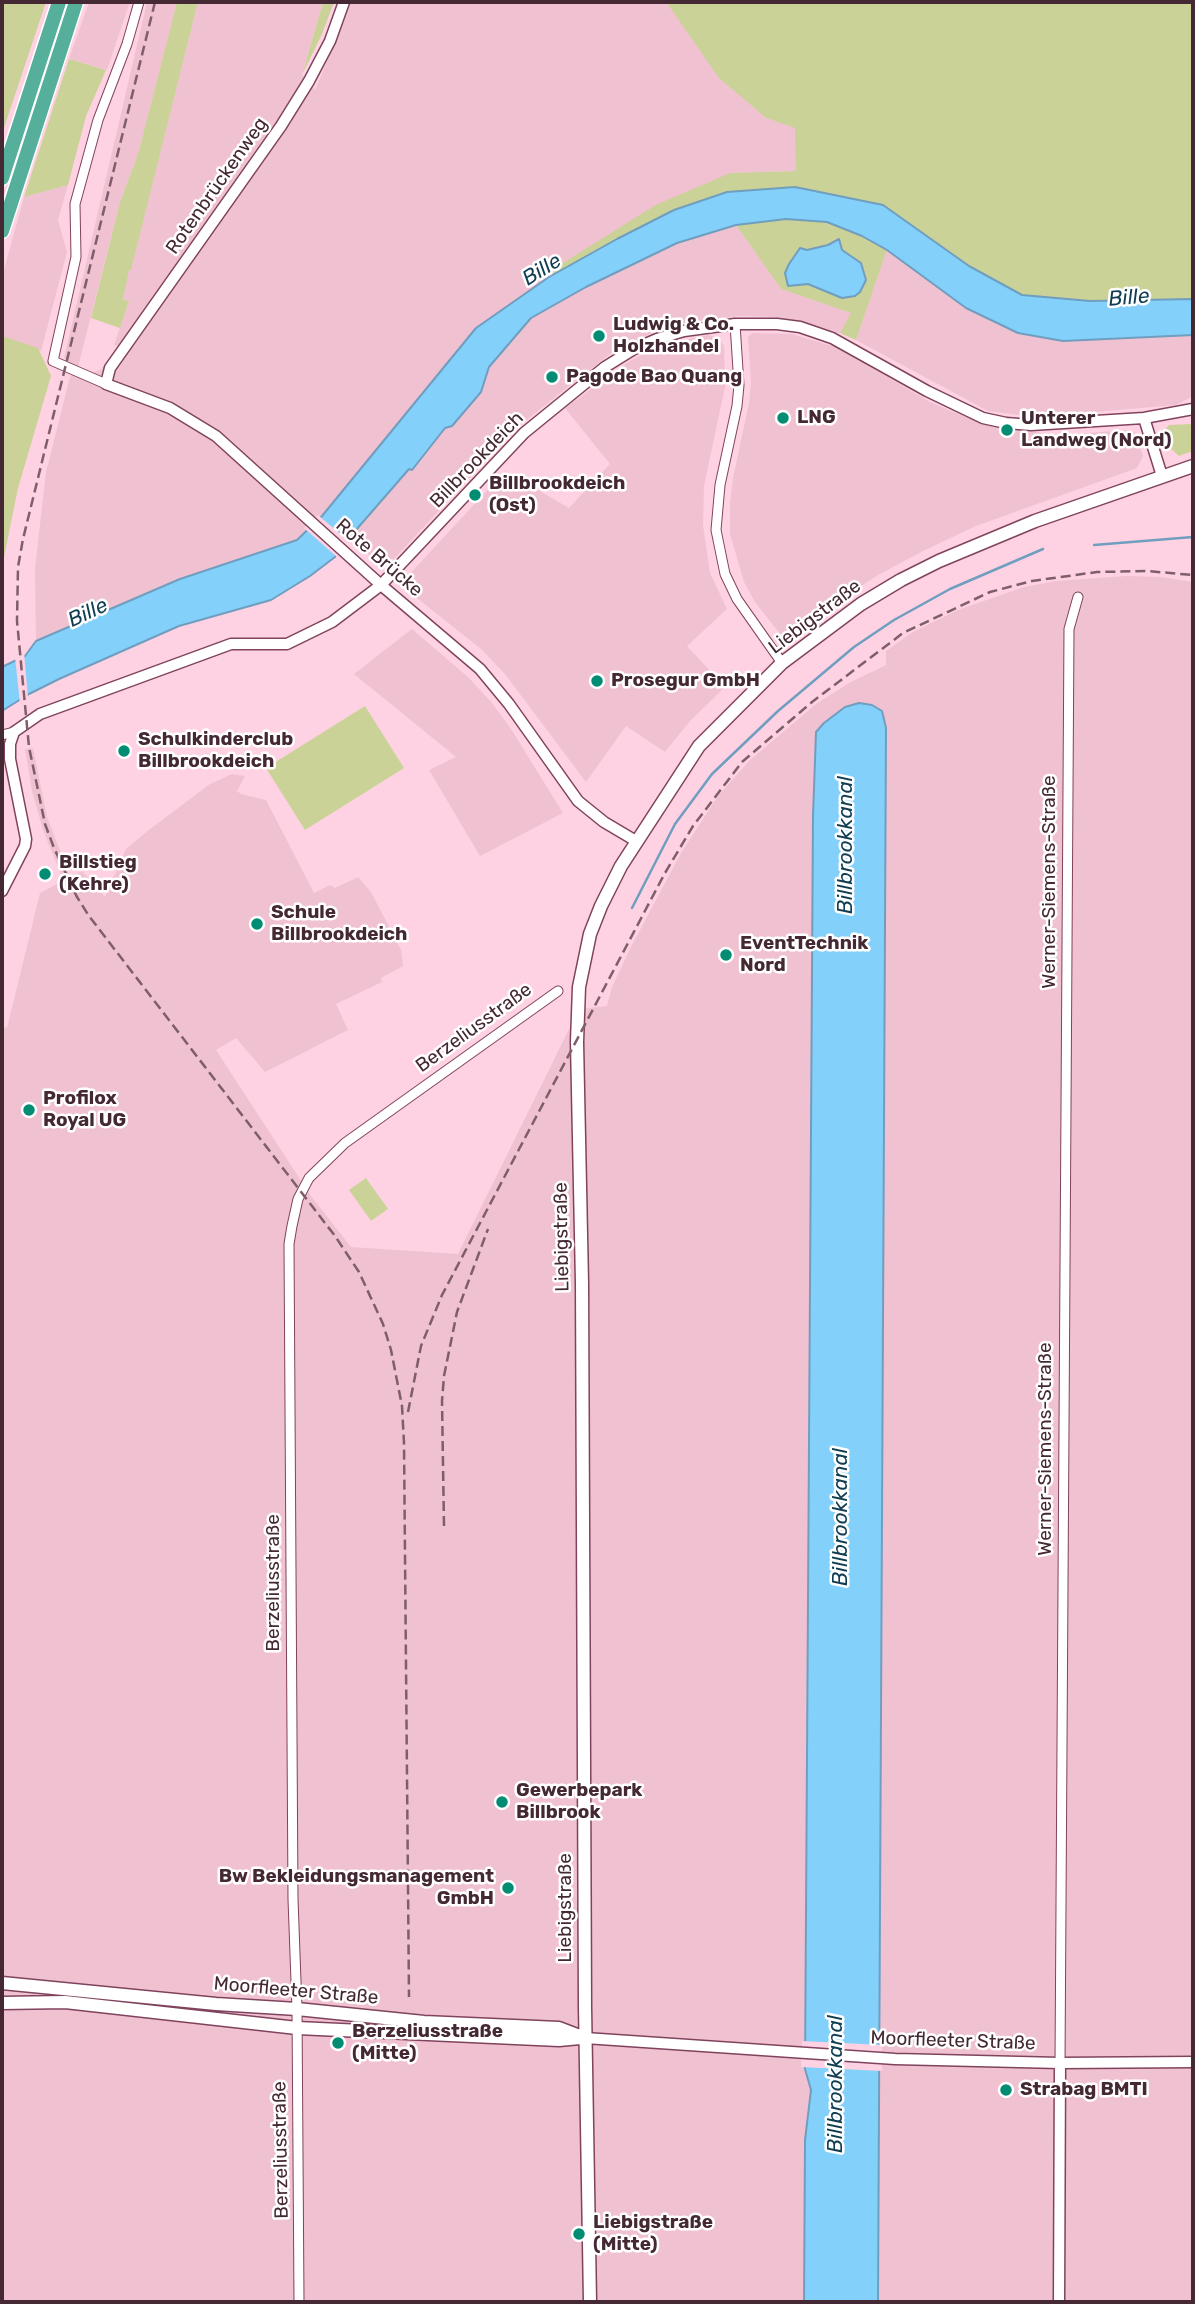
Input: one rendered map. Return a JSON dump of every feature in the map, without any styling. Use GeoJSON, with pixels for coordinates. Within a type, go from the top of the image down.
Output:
{"type":"FeatureCollection","features":[{"type":"Feature","properties":{"kind":"highway"},"geometry":{"type":"LineString","coordinates":[[2,178],[59,2]]}},
{"type":"Feature","properties":{"kind":"highway"},"geometry":{"type":"LineString","coordinates":[[2,231],[76,2]]}},
{"type":"Feature","properties":{"kind":"main road","name":"Liebigstraße"},"geometry":{"type":"LineString","coordinates":[[590,2302],[585,2038],[582,1283],[577,1051],[580,972],[590,934],[608,890],[636,841],[699,746],[782,663],[861,604],[939,561],[1013,530],[1193,467]]}},
{"type":"Feature","properties":{"kind":"main road","name":"Moorfleeter Straße"},"geometry":{"type":"LineString","coordinates":[[2,1983],[424,2022],[559,2028],[585,2038]]}},
{"type":"Feature","properties":{"kind":"main road","name":"Moorfleeter Straße"},"geometry":{"type":"LineString","coordinates":[[2,2003],[65,2002],[297,2028],[559,2040],[585,2038]]}},
{"type":"Feature","properties":{"kind":"street","name":"Rote Brücke"},"geometry":{"type":"LineString","coordinates":[[139,2],[127,44],[98,120],[75,204],[76,257],[53,361],[170,408],[216,436],[381,585],[480,669],[584,807],[636,841]]}},
{"type":"Feature","properties":{"kind":"street","name":"Rotenbrückenweg"},"geometry":{"type":"LineString","coordinates":[[106,384],[110,368],[310,81],[330,41],[344,2]]}},
{"type":"Feature","properties":{"kind":"street","name":"Billbrookdeich"},"geometry":{"type":"LineString","coordinates":[[14,732],[40,714],[231,644],[287,644],[332,622],[381,585],[524,433],[605,367],[634,349],[684,331],[734,324],[800,327],[832,338],[983,418],[1031,425],[1144,418],[1193,409]]}},
{"type":"Feature","properties":{"kind":"street"},"geometry":{"type":"LineString","coordinates":[[734,324],[739,385],[737,406],[720,480],[716,530],[725,573],[737,599],[782,663]]}},
{"type":"Feature","properties":{"kind":"street"},"geometry":{"type":"LineString","coordinates":[[1144,418],[1162,476]]}},
{"type":"Feature","properties":{"kind":"street","name":"Werner-Siemens-Straße"},"geometry":{"type":"LineString","coordinates":[[1059,2302],[1069,629],[1078,597]]}},
{"type":"Feature","properties":{"kind":"street"},"geometry":{"type":"LineString","coordinates":[[2,735],[14,732]]}},
{"type":"Feature","properties":{"kind":"street"},"geometry":{"type":"LineString","coordinates":[[2,891],[26,839],[10,759],[10,744],[14,732]]}},
{"type":"Feature","properties":{"kind":"street","name":"Berzeliusstraße"},"geometry":{"type":"LineString","coordinates":[[299,2302],[297,2009],[293,1899],[289,1244],[298,1199],[309,1178],[345,1143],[558,991]]}},
{"type":"Feature","properties":{"kind":"street","name":"Moorfleeter Straße"},"geometry":{"type":"LineString","coordinates":[[585,2038],[895,2059],[1060,2063],[1193,2062]]}},
{"type":"Feature","properties":{"kind":"shaded area"},"geometry":{"type":"Polygon","coordinates":[[[89,2],[130,2],[107,70],[69,59],[89,2]]]}},
{"type":"Feature","properties":{"kind":"shaded area"},"geometry":{"type":"Polygon","coordinates":[[[147,2],[177,2],[138,154],[120,202],[78,367],[93,373],[101,369],[118,346],[114,345],[129,302],[123,300],[129,269],[198,2],[323,2],[302,74],[315,90],[350,2],[666,2],[720,78],[766,118],[796,128],[796,171],[730,173],[558,266],[297,540],[180,579],[36,641],[35,568],[46,472],[70,377],[77,368],[64,358],[147,2]]]}},
{"type":"Feature","properties":{"kind":"shaded area"},"geometry":{"type":"Polygon","coordinates":[[[68,185],[58,220],[67,252],[41,351],[2,336],[2,277],[24,197],[68,185]]]}},
{"type":"Feature","properties":{"kind":"shaded area"},"geometry":{"type":"Polygon","coordinates":[[[736,225],[781,289],[852,313],[840,333],[775,317],[740,316],[682,323],[656,331],[611,353],[515,429],[394,559],[375,560],[349,538],[409,469],[412,470],[445,428],[452,426],[484,379],[489,367],[531,318],[586,287],[677,243],[736,225]]]}},
{"type":"Feature","properties":{"kind":"shaded area"},"geometry":{"type":"Polygon","coordinates":[[[887,250],[1018,333],[1063,341],[1193,335],[1193,396],[1176,405],[1035,417],[988,411],[856,340],[887,250]]]}},
{"type":"Feature","properties":{"kind":"shaded area"},"geometry":{"type":"Polygon","coordinates":[[[752,333],[792,334],[838,348],[930,402],[982,424],[1010,431],[1039,432],[1042,436],[1131,430],[1136,434],[1143,456],[1137,468],[976,526],[923,551],[878,575],[792,635],[780,634],[755,602],[744,582],[730,534],[733,478],[749,403],[751,382],[748,337],[752,333]]]}},
{"type":"Feature","properties":{"kind":"shaded area"},"geometry":{"type":"Polygon","coordinates":[[[709,335],[719,338],[724,346],[725,387],[704,486],[703,525],[710,573],[727,609],[687,646],[725,687],[690,721],[665,752],[626,726],[586,782],[505,674],[481,649],[407,590],[407,577],[505,471],[569,508],[610,464],[565,408],[628,362],[659,346],[709,335]]]}},
{"type":"Feature","properties":{"kind":"shaded area"},"geometry":{"type":"Polygon","coordinates":[[[1126,576],[1161,577],[1193,582],[1193,2302],[878,2302],[886,728],[882,711],[816,732],[813,816],[805,2068],[811,2090],[805,2140],[804,2302],[2,2302],[2,1027],[7,1028],[40,893],[82,871],[105,897],[126,849],[210,784],[232,774],[245,776],[237,791],[266,800],[314,893],[330,885],[335,888],[358,877],[371,892],[401,950],[403,966],[381,978],[382,982],[336,1004],[348,1030],[265,1072],[236,1038],[216,1050],[311,1196],[351,1247],[458,1254],[579,1009],[607,1006],[612,987],[631,947],[681,853],[718,796],[749,761],[816,704],[849,683],[886,665],[886,651],[913,632],[958,610],[1024,587],[1056,581],[1126,576]]]}},
{"type":"Feature","properties":{"kind":"shaded area"},"geometry":{"type":"Polygon","coordinates":[[[412,629],[469,678],[492,703],[563,813],[480,856],[429,770],[456,757],[354,674],[412,629]]]}},
{"type":"Feature","properties":{"kind":"shaded area"},"geometry":{"type":"Polygon","coordinates":[[[33,748],[47,817],[69,874],[62,877],[43,830],[32,791],[25,749],[33,748]]]}},
{"type":"Feature","properties":{"kind":"green space"},"geometry":{"type":"Polygon","coordinates":[[[3,2],[46,2],[2,134],[2,16],[3,2]]]}},
{"type":"Feature","properties":{"kind":"green space"},"geometry":{"type":"Polygon","coordinates":[[[177,2],[198,2],[129,270],[123,300],[129,301],[120,328],[91,318],[120,202],[138,154],[177,2]]]}},
{"type":"Feature","properties":{"kind":"green space"},"geometry":{"type":"Polygon","coordinates":[[[323,2],[334,2],[302,75],[323,2]]]}},
{"type":"Feature","properties":{"kind":"green space"},"geometry":{"type":"Polygon","coordinates":[[[666,2],[1193,2],[1193,299],[1090,301],[1022,295],[969,266],[883,205],[795,187],[550,277],[558,266],[656,205],[730,173],[796,171],[795,128],[766,118],[719,78],[666,2]]]}},
{"type":"Feature","properties":{"kind":"green space"},"geometry":{"type":"Polygon","coordinates":[[[69,59],[106,70],[86,116],[68,185],[24,197],[69,59]]]}},
{"type":"Feature","properties":{"kind":"green space"},"geometry":{"type":"Polygon","coordinates":[[[786,219],[828,222],[887,250],[856,340],[840,333],[851,313],[781,289],[736,225],[786,219]]]}},
{"type":"Feature","properties":{"kind":"green space"},"geometry":{"type":"Polygon","coordinates":[[[2,336],[38,348],[51,376],[18,488],[2,567],[2,336]]]}},
{"type":"Feature","properties":{"kind":"green space"},"geometry":{"type":"Polygon","coordinates":[[[1193,424],[1193,451],[1179,456],[1167,445],[1165,430],[1169,425],[1193,424]]]}},
{"type":"Feature","properties":{"kind":"green space"},"geometry":{"type":"Polygon","coordinates":[[[365,706],[404,768],[305,830],[266,768],[365,706]]]}},
{"type":"Feature","properties":{"kind":"green space"},"geometry":{"type":"Polygon","coordinates":[[[366,1178],[388,1209],[371,1221],[349,1190],[366,1178]]]}},
{"type":"Feature","properties":{"kind":"water"},"geometry":{"type":"Polygon","coordinates":[[[795,187],[883,205],[969,266],[1022,295],[1090,301],[1193,299],[1193,335],[1063,341],[1018,333],[966,308],[887,250],[862,236],[827,222],[786,219],[736,225],[677,243],[586,287],[531,318],[489,367],[481,392],[452,426],[445,428],[412,470],[409,469],[335,557],[310,576],[271,600],[179,626],[59,679],[2,711],[2,667],[25,656],[36,641],[180,579],[297,540],[322,516],[476,328],[549,277],[674,210],[727,192],[795,187]]]}},
{"type":"Feature","properties":{"kind":"water"},"geometry":{"type":"Polygon","coordinates":[[[839,239],[842,250],[861,263],[866,280],[860,292],[855,296],[842,298],[808,284],[788,286],[785,273],[800,248],[807,250],[839,239]]]}},
{"type":"Feature","properties":{"kind":"water","name":"Billbrookkanal"},"geometry":{"type":"Polygon","coordinates":[[[859,703],[872,705],[882,711],[886,728],[878,2302],[804,2302],[805,2140],[811,2090],[805,2069],[813,816],[816,732],[845,707],[859,703]]]}},
{"type":"Feature","properties":{"kind":"pier"},"geometry":{"type":"Polygon","coordinates":[[[318,515],[350,542],[337,557],[304,528],[318,515]]]}},
{"type":"Feature","properties":{"kind":"pier"},"geometry":{"type":"Polygon","coordinates":[[[24,652],[28,698],[20,704],[15,657],[24,652]]]}},
{"type":"Feature","properties":{"kind":"pier"},"geometry":{"type":"Polygon","coordinates":[[[802,2041],[882,2045],[882,2071],[801,2067],[802,2041]]]}},
{"type":"Feature","properties":{"kind":"waterway"},"geometry":{"type":"LineString","coordinates":[[1094,545],[1193,537]]}},
{"type":"Feature","properties":{"kind":"waterway"},"geometry":{"type":"LineString","coordinates":[[632,908],[675,824],[712,774],[778,711],[854,647],[894,620],[950,589],[1043,549]]}},
{"type":"Feature","properties":{"kind":"railway"},"geometry":{"type":"LineString","coordinates":[[155,2],[18,567],[17,621],[29,747],[45,824],[77,897],[335,1236],[359,1272],[383,1324],[391,1350],[402,1406],[404,1443],[409,1997]]}},
{"type":"Feature","properties":{"kind":"railway"},"geometry":{"type":"LineString","coordinates":[[408,1412],[421,1346],[442,1295],[665,873],[693,826],[742,762],[812,702],[903,633],[990,592],[1032,581],[1097,572],[1147,571],[1193,575]]}},
{"type":"Feature","properties":{"kind":"railway"},"geometry":{"type":"LineString","coordinates":[[444,1526],[444,1376],[457,1312],[488,1229]]}},
{"type":"Feature","properties":{"kind":"place","name":"Ludwig & Co. Holzhandel"},"geometry":{"type":"Point","coordinates":[599,336]}},
{"type":"Feature","properties":{"kind":"place","name":"Pagode Bao Quang"},"geometry":{"type":"Point","coordinates":[552,377]}},
{"type":"Feature","properties":{"kind":"place","name":"LNG"},"geometry":{"type":"Point","coordinates":[783,418]}},
{"type":"Feature","properties":{"kind":"place","name":"Unterer Landweg (Nord)"},"geometry":{"type":"Point","coordinates":[1007,430]}},
{"type":"Feature","properties":{"kind":"place","name":"Billbrookdeich (Ost)"},"geometry":{"type":"Point","coordinates":[475,495]}},
{"type":"Feature","properties":{"kind":"place","name":"Prosegur GmbH"},"geometry":{"type":"Point","coordinates":[597,681]}},
{"type":"Feature","properties":{"kind":"place","name":"Schulkinderclub Billbrookdeich"},"geometry":{"type":"Point","coordinates":[124,751]}},
{"type":"Feature","properties":{"kind":"place","name":"Billstieg (Kehre)"},"geometry":{"type":"Point","coordinates":[45,874]}},
{"type":"Feature","properties":{"kind":"place","name":"Schule Billbrookdeich"},"geometry":{"type":"Point","coordinates":[257,924]}},
{"type":"Feature","properties":{"kind":"place","name":"EventTechnik Nord"},"geometry":{"type":"Point","coordinates":[726,955]}},
{"type":"Feature","properties":{"kind":"place","name":"Profilox Royal UG"},"geometry":{"type":"Point","coordinates":[29,1110]}},
{"type":"Feature","properties":{"kind":"place","name":"Gewerbepark Billbrook"},"geometry":{"type":"Point","coordinates":[502,1802]}},
{"type":"Feature","properties":{"kind":"place","name":"Bw Bekleidungsmanagement GmbH"},"geometry":{"type":"Point","coordinates":[508,1888]}},
{"type":"Feature","properties":{"kind":"place","name":"Berzeliusstraße (Mitte)"},"geometry":{"type":"Point","coordinates":[338,2043]}},
{"type":"Feature","properties":{"kind":"place","name":"Strabag BMTI"},"geometry":{"type":"Point","coordinates":[1006,2090]}},
{"type":"Feature","properties":{"kind":"place","name":"Liebigstraße (Mitte)"},"geometry":{"type":"Point","coordinates":[579,2234]}},
{"type":"Feature","properties":{"kind":"water label","name":"Bille"},"geometry":{"type":"Point","coordinates":[542,270]}},
{"type":"Feature","properties":{"kind":"water label","name":"Bille"},"geometry":{"type":"Point","coordinates":[1129,298]}},
{"type":"Feature","properties":{"kind":"water label","name":"Bille"},"geometry":{"type":"Point","coordinates":[88,613]}}]}
